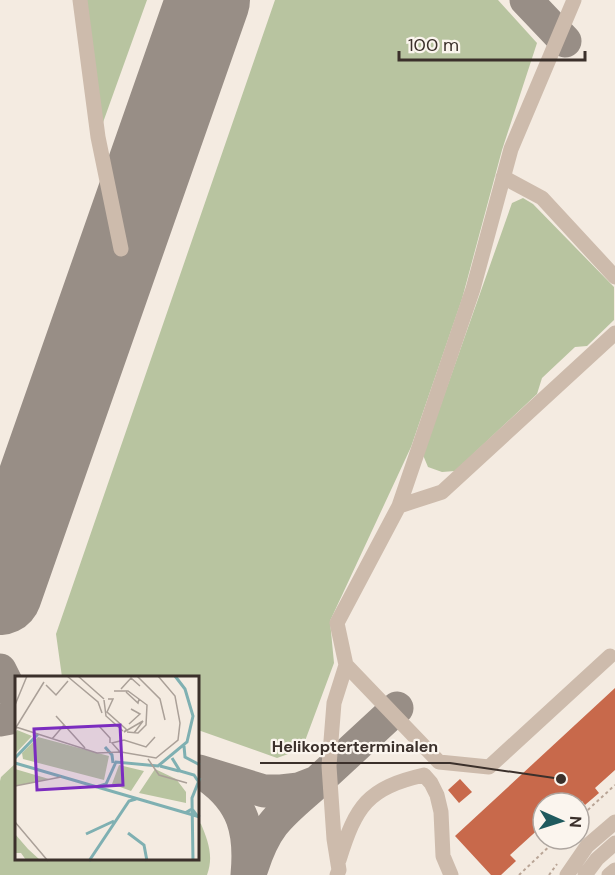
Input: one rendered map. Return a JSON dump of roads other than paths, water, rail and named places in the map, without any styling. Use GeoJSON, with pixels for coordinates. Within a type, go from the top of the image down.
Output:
{"type":"FeatureCollection","features":[{"type":"Feature","properties":{"kind":"lane"},"geometry":{"type":"LineString","coordinates":[[80,0],[99,137],[121,249]]}},
{"type":"Feature","properties":{"kind":"lane"},"geometry":{"type":"LineString","coordinates":[[338,869],[330,785],[330,744],[334,703],[346,665],[337,623],[399,506],[473,289],[511,149],[573,0]]}},
{"type":"Feature","properties":{"kind":"lane"},"geometry":{"type":"LineString","coordinates":[[503,177],[542,198],[615,278]]}},
{"type":"Feature","properties":{"kind":"lane"},"geometry":{"type":"LineString","coordinates":[[399,506],[442,492],[615,333]]}},
{"type":"Feature","properties":{"kind":"lane"},"geometry":{"type":"LineString","coordinates":[[346,665],[439,762],[489,767],[610,656]]}},
{"type":"Feature","properties":{"kind":"lane"},"geometry":{"type":"LineString","coordinates":[[431,783],[439,762]]}},
{"type":"Feature","properties":{"kind":"lane"},"geometry":{"type":"LineString","coordinates":[[338,869],[345,841],[360,809],[368,800],[389,786],[424,775],[431,783],[441,812],[443,856],[451,875]]}},
{"type":"Feature","properties":{"kind":"lane"},"geometry":{"type":"LineString","coordinates":[[567,875],[587,846],[615,822]]}},
{"type":"Feature","properties":{"kind":"lane"},"geometry":{"type":"LineString","coordinates":[[585,875],[597,859],[615,843]]}},
{"type":"Feature","properties":{"kind":"lane"},"geometry":{"type":"LineString","coordinates":[[609,875],[615,870]]}},
{"type":"Feature","properties":{"kind":"place","name":"Helikopterterminalen"},"geometry":{"type":"Point","coordinates":[561,779]}}]}
